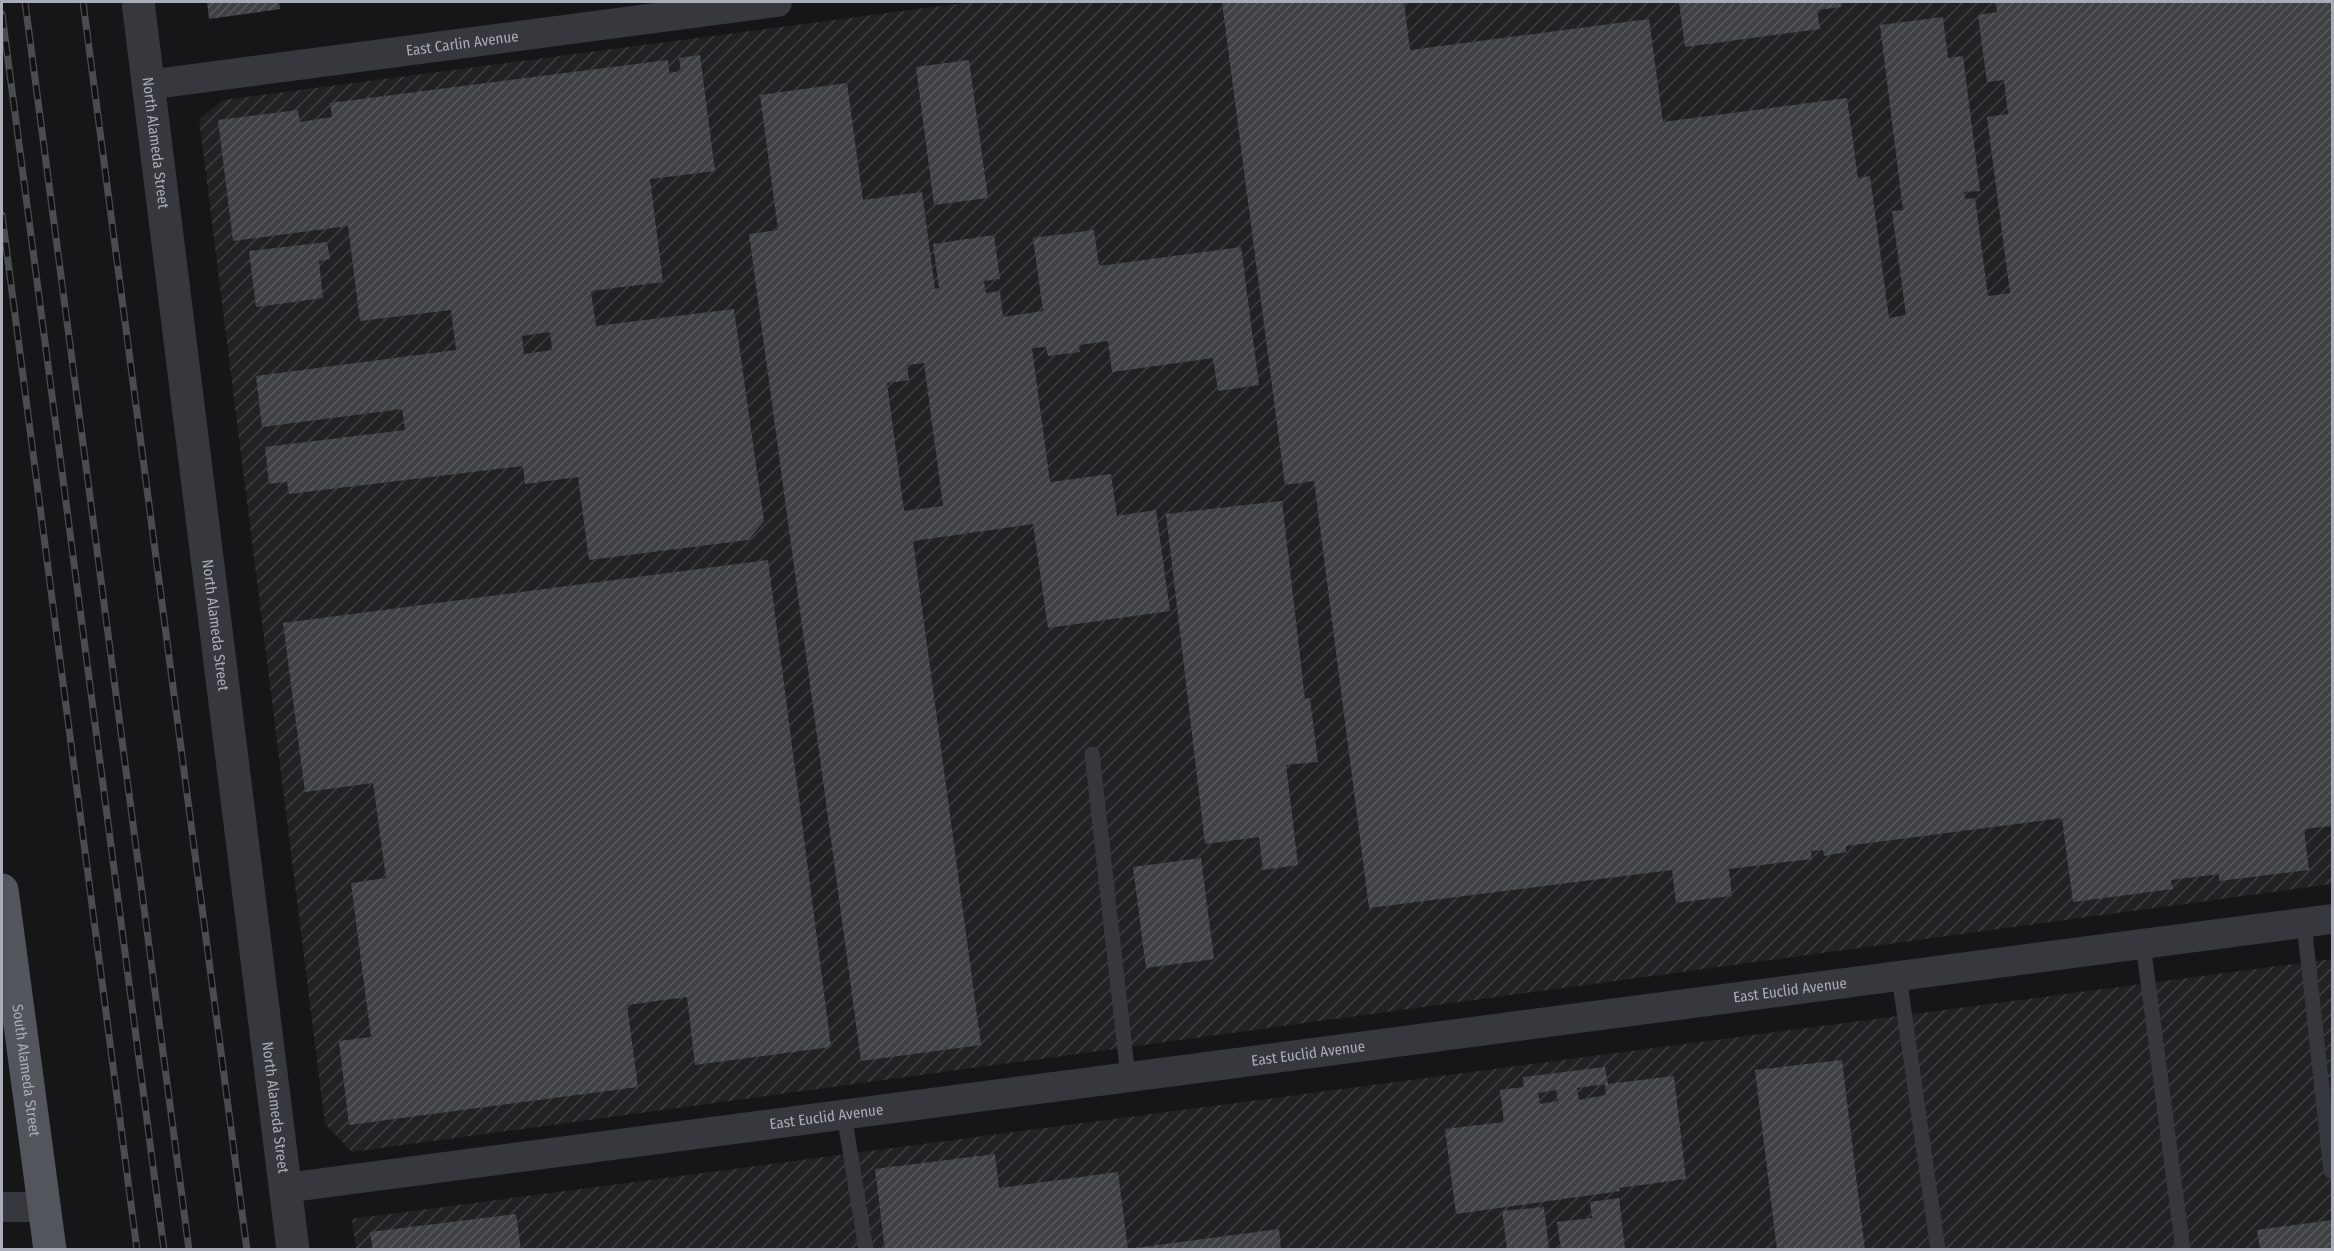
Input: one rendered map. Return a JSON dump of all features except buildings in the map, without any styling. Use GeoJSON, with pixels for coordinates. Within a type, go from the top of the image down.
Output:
{"type":"FeatureCollection","features":[{"type":"Feature","properties":{"kind":"main road","name":"South Alameda Street"},"geometry":{"type":"LineString","coordinates":[[2,890],[50,1250]]}},
{"type":"Feature","properties":{"kind":"street","name":"North Alameda Street"},"geometry":{"type":"LineString","coordinates":[[138,2],[293,1250]]}},
{"type":"Feature","properties":{"kind":"street","name":"East Carlin Avenue"},"geometry":{"type":"LineString","coordinates":[[147,85],[702,7],[777,2]]}},
{"type":"Feature","properties":{"kind":"street","name":"East Euclid Avenue"},"geometry":{"type":"LineString","coordinates":[[285,1188],[2318,921]]}},
{"type":"Feature","properties":{"kind":"street"},"geometry":{"type":"LineString","coordinates":[[2,1208],[45,1207]]}},
{"type":"Feature","properties":{"kind":"lane"},"geometry":{"type":"LineString","coordinates":[[1092,754],[1128,1077]]}},
{"type":"Feature","properties":{"kind":"lane"},"geometry":{"type":"LineString","coordinates":[[2318,921],[2331,1171]]}},
{"type":"Feature","properties":{"kind":"lane"},"geometry":{"type":"LineString","coordinates":[[2143,944],[2183,1250]]}},
{"type":"Feature","properties":{"kind":"lane"},"geometry":{"type":"LineString","coordinates":[[1899,976],[1938,1250]]}},
{"type":"Feature","properties":{"kind":"lane"},"geometry":{"type":"LineString","coordinates":[[844,1114],[866,1250]]}},
{"type":"Feature","properties":{"kind":"shaded area"},"geometry":{"type":"Polygon","coordinates":[[[972,2],[2332,2],[2332,884],[352,1152],[325,1124],[199,119],[223,100],[972,2]]]}},
{"type":"Feature","properties":{"kind":"shaded area"},"geometry":{"type":"Polygon","coordinates":[[[2332,959],[2332,1249],[356,1250],[352,1219],[2332,959]]]}},
{"type":"Feature","properties":{"kind":"railway"},"geometry":{"type":"LineString","coordinates":[[25,2],[189,1250]]}},
{"type":"Feature","properties":{"kind":"railway"},"geometry":{"type":"LineString","coordinates":[[83,2],[247,1250]]}},
{"type":"Feature","properties":{"kind":"railway"},"geometry":{"type":"LineString","coordinates":[[2,14],[164,1250]]}},
{"type":"Feature","properties":{"kind":"railway"},"geometry":{"type":"LineString","coordinates":[[2,215],[137,1250]]}}]}
